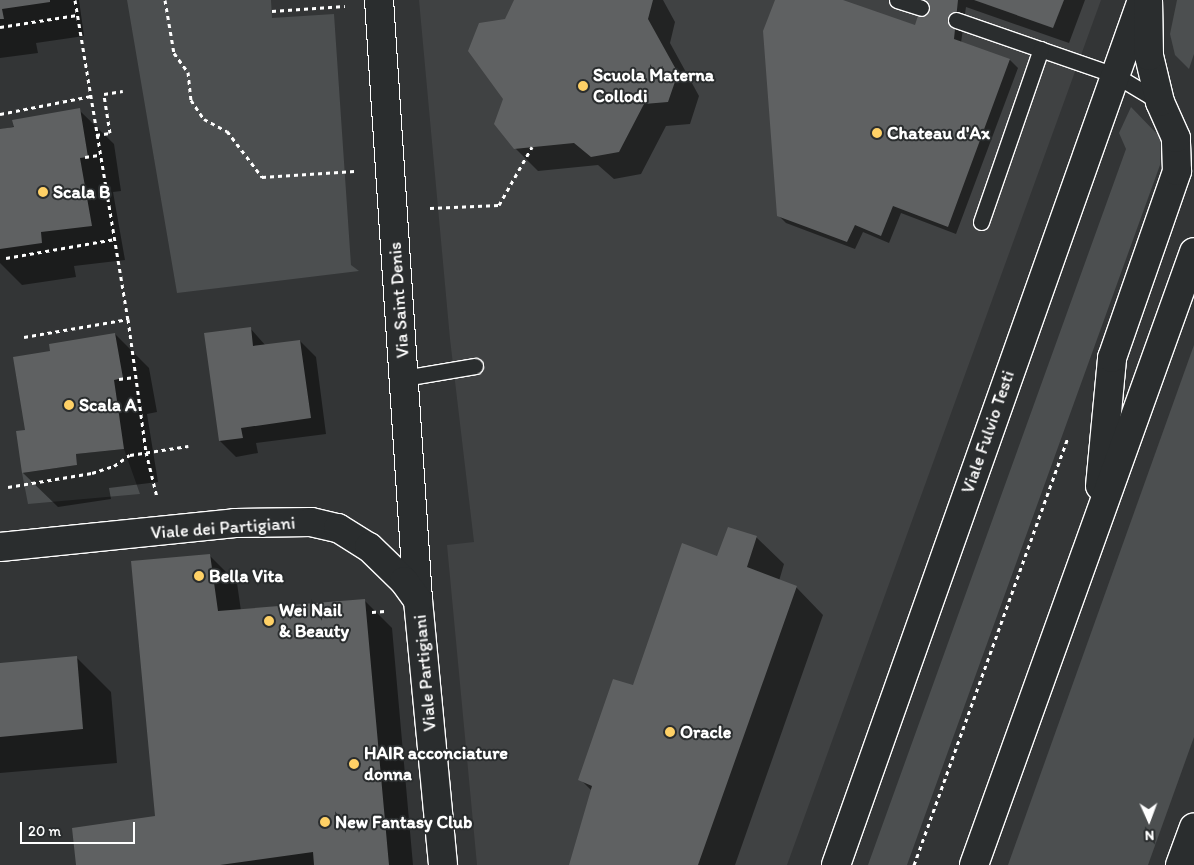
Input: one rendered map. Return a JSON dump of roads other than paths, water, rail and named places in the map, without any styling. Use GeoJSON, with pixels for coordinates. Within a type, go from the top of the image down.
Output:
{"type":"FeatureCollection","features":[{"type":"Feature","properties":{"kind":"street","name":"Via Saint Denis"},"geometry":{"type":"LineString","coordinates":[[379,0],[418,600]]}},
{"type":"Feature","properties":{"kind":"street","name":"Viale Fulvio Testi"},"geometry":{"type":"LineString","coordinates":[[836,865],[1142,0]]}},
{"type":"Feature","properties":{"kind":"street"},"geometry":{"type":"LineString","coordinates":[[1096,528],[1112,358],[1177,172],[1176,138],[1160,102],[1149,56],[1148,0]]}},
{"type":"Feature","properties":{"kind":"street"},"geometry":{"type":"LineString","coordinates":[[974,865],[1194,252]]}},
{"type":"Feature","properties":{"kind":"street","name":"Viale dei Partigiani"},"geometry":{"type":"LineString","coordinates":[[0,547],[235,523],[311,522],[338,528],[369,547],[404,581],[418,600]]}},
{"type":"Feature","properties":{"kind":"street","name":"Viale Partigiani"},"geometry":{"type":"LineString","coordinates":[[418,600],[443,865]]}},
{"type":"Feature","properties":{"kind":"street"},"geometry":{"type":"LineString","coordinates":[[1180,865],[1194,827]]}},
{"type":"Feature","properties":{"kind":"lane"},"geometry":{"type":"LineString","coordinates":[[897,0],[921,8]]}},
{"type":"Feature","properties":{"kind":"lane"},"geometry":{"type":"LineString","coordinates":[[956,20],[1115,75],[1160,102]]}},
{"type":"Feature","properties":{"kind":"lane"},"geometry":{"type":"LineString","coordinates":[[981,222],[1041,49]]}},
{"type":"Feature","properties":{"kind":"lane"},"geometry":{"type":"LineString","coordinates":[[404,378],[475,366]]}},
{"type":"Feature","properties":{"kind":"place","name":"Scuola Materna Collodi"},"geometry":{"type":"Point","coordinates":[583,86]}},
{"type":"Feature","properties":{"kind":"place","name":"Chateau d'Ax"},"geometry":{"type":"Point","coordinates":[877,133]}},
{"type":"Feature","properties":{"kind":"place","name":"Scala B"},"geometry":{"type":"Point","coordinates":[43,192]}},
{"type":"Feature","properties":{"kind":"place","name":"Scala A"},"geometry":{"type":"Point","coordinates":[69,405]}},
{"type":"Feature","properties":{"kind":"place","name":"Bella Vita"},"geometry":{"type":"Point","coordinates":[199,576]}},
{"type":"Feature","properties":{"kind":"place","name":"Wei Nail & Beauty"},"geometry":{"type":"Point","coordinates":[269,621]}},
{"type":"Feature","properties":{"kind":"place","name":"Oracle"},"geometry":{"type":"Point","coordinates":[670,732]}},
{"type":"Feature","properties":{"kind":"place","name":"HAIR acconciature donna"},"geometry":{"type":"Point","coordinates":[354,764]}},
{"type":"Feature","properties":{"kind":"place","name":"New Fantasy Club"},"geometry":{"type":"Point","coordinates":[325,822]}}]}
